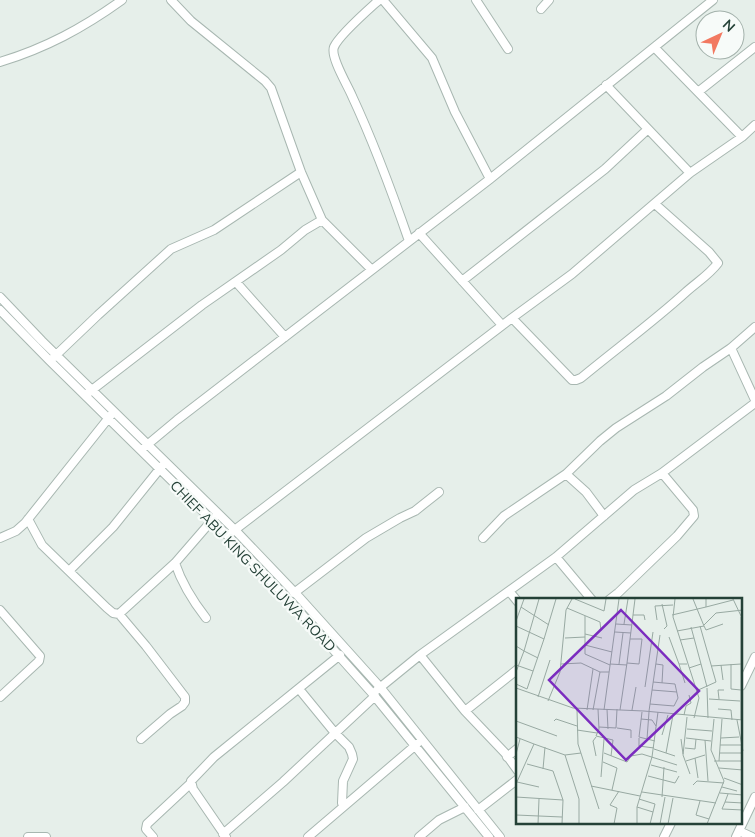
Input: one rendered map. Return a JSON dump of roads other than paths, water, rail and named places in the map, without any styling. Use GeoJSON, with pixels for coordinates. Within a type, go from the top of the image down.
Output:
{"type":"FeatureCollection","features":[{"type":"Feature","properties":{"kind":"street"},"geometry":{"type":"LineString","coordinates":[[106,0],[111,8]]}},
{"type":"Feature","properties":{"kind":"street"},"geometry":{"type":"LineString","coordinates":[[0,62],[43,47],[68,35],[122,0]]}},
{"type":"Feature","properties":{"kind":"street"},"geometry":{"type":"LineString","coordinates":[[171,0],[191,20],[265,81],[270,88],[301,172],[322,220],[372,270]]}},
{"type":"Feature","properties":{"kind":"street"},"geometry":{"type":"LineString","coordinates":[[476,0],[508,48]]}},
{"type":"Feature","properties":{"kind":"street"},"geometry":{"type":"LineString","coordinates":[[541,9],[549,0]]}},
{"type":"Feature","properties":{"kind":"street"},"geometry":{"type":"LineString","coordinates":[[144,447],[490,179],[713,0]]}},
{"type":"Feature","properties":{"kind":"street"},"geometry":{"type":"LineString","coordinates":[[409,241],[372,138],[338,66],[333,51],[336,43],[376,1],[432,58],[454,112],[490,179]]}},
{"type":"Feature","properties":{"kind":"street"},"geometry":{"type":"LineString","coordinates":[[698,92],[755,47]]}},
{"type":"Feature","properties":{"kind":"street"},"geometry":{"type":"LineString","coordinates":[[655,48],[742,137]]}},
{"type":"Feature","properties":{"kind":"street"},"geometry":{"type":"LineString","coordinates":[[606,84],[690,173]]}},
{"type":"Feature","properties":{"kind":"street"},"geometry":{"type":"LineString","coordinates":[[228,536],[502,325],[572,274],[690,173],[742,137],[755,125]]}},
{"type":"Feature","properties":{"kind":"street"},"geometry":{"type":"LineString","coordinates":[[462,281],[605,169],[648,129]]}},
{"type":"Feature","properties":{"kind":"street"},"geometry":{"type":"LineString","coordinates":[[50,362],[98,315],[171,249],[214,230],[301,172]]}},
{"type":"Feature","properties":{"kind":"street"},"geometry":{"type":"LineString","coordinates":[[512,318],[568,377],[576,380],[663,313],[703,279],[718,262],[655,204]]}},
{"type":"Feature","properties":{"kind":"street"},"geometry":{"type":"LineString","coordinates":[[0,297],[57,355],[88,393],[202,305],[282,250],[305,230],[322,220]]}},
{"type":"Feature","properties":{"kind":"street"},"geometry":{"type":"LineString","coordinates":[[419,233],[502,325]]}},
{"type":"Feature","properties":{"kind":"street"},"geometry":{"type":"LineString","coordinates":[[236,282],[284,337]]}},
{"type":"Feature","properties":{"kind":"street","name":"CHIEF ABU KING SHULUWA ROAD"},"geometry":{"type":"LineString","coordinates":[[0,310],[50,362],[88,393],[215,518],[228,536],[374,694],[489,837]]}},
{"type":"Feature","properties":{"kind":"street"},"geometry":{"type":"LineString","coordinates":[[483,538],[504,516],[566,474],[600,440],[666,396],[755,328]]}},
{"type":"Feature","properties":{"kind":"street"},"geometry":{"type":"LineString","coordinates":[[191,784],[225,835],[335,733],[380,687],[420,655],[556,557],[634,490],[662,473],[755,401],[731,348]]}},
{"type":"Feature","properties":{"kind":"street"},"geometry":{"type":"LineString","coordinates":[[0,538],[16,531],[28,519],[111,415]]}},
{"type":"Feature","properties":{"kind":"street"},"geometry":{"type":"LineString","coordinates":[[69,571],[113,527],[162,466]]}},
{"type":"Feature","properties":{"kind":"street"},"geometry":{"type":"LineString","coordinates":[[612,598],[677,536],[694,516],[693,510],[662,473]]}},
{"type":"Feature","properties":{"kind":"street"},"geometry":{"type":"LineString","coordinates":[[566,474],[586,492],[604,516]]}},
{"type":"Feature","properties":{"kind":"street"},"geometry":{"type":"LineString","coordinates":[[294,593],[366,538],[415,511],[439,492]]}},
{"type":"Feature","properties":{"kind":"street"},"geometry":{"type":"LineString","coordinates":[[119,614],[175,563],[215,518],[235,530],[380,687],[500,837]]}},
{"type":"Feature","properties":{"kind":"street"},"geometry":{"type":"LineString","coordinates":[[28,519],[42,545],[107,608],[113,613],[119,614],[185,697],[185,702],[182,706],[141,739]]}},
{"type":"Feature","properties":{"kind":"street"},"geometry":{"type":"LineString","coordinates":[[556,557],[590,598]]}},
{"type":"Feature","properties":{"kind":"street"},"geometry":{"type":"LineString","coordinates":[[175,563],[180,580],[206,618]]}},
{"type":"Feature","properties":{"kind":"street"},"geometry":{"type":"LineString","coordinates":[[509,591],[516,600]]}},
{"type":"Feature","properties":{"kind":"street"},"geometry":{"type":"LineString","coordinates":[[0,610],[37,651],[40,658],[0,697]]}},
{"type":"Feature","properties":{"kind":"street"},"geometry":{"type":"LineString","coordinates":[[153,837],[146,829],[147,824],[191,784],[203,768],[340,655]]}},
{"type":"Feature","properties":{"kind":"street"},"geometry":{"type":"LineString","coordinates":[[420,655],[465,711],[516,767]]}},
{"type":"Feature","properties":{"kind":"street"},"geometry":{"type":"LineString","coordinates":[[742,684],[755,657]]}},
{"type":"Feature","properties":{"kind":"street"},"geometry":{"type":"LineString","coordinates":[[465,711],[516,671]]}},
{"type":"Feature","properties":{"kind":"street"},"geometry":{"type":"LineString","coordinates":[[300,689],[335,733],[349,747],[352,754],[353,759],[343,781],[342,803],[344,806]]}},
{"type":"Feature","properties":{"kind":"street"},"geometry":{"type":"LineString","coordinates":[[308,837],[422,740]]}},
{"type":"Feature","properties":{"kind":"street"},"geometry":{"type":"LineString","coordinates":[[508,757],[516,750]]}},
{"type":"Feature","properties":{"kind":"street"},"geometry":{"type":"LineString","coordinates":[[478,810],[516,781]]}},
{"type":"Feature","properties":{"kind":"street"},"geometry":{"type":"LineString","coordinates":[[742,824],[755,797]]}},
{"type":"Feature","properties":{"kind":"street"},"geometry":{"type":"LineString","coordinates":[[419,837],[439,820],[465,807]]}},
{"type":"Feature","properties":{"kind":"street"},"geometry":{"type":"LineString","coordinates":[[664,837],[671,824]]}},
{"type":"Feature","properties":{"kind":"street"},"geometry":{"type":"LineString","coordinates":[[737,834],[752,837]]}},
{"type":"Feature","properties":{"kind":"street"},"geometry":{"type":"LineString","coordinates":[[28,837],[46,837]]}}]}
